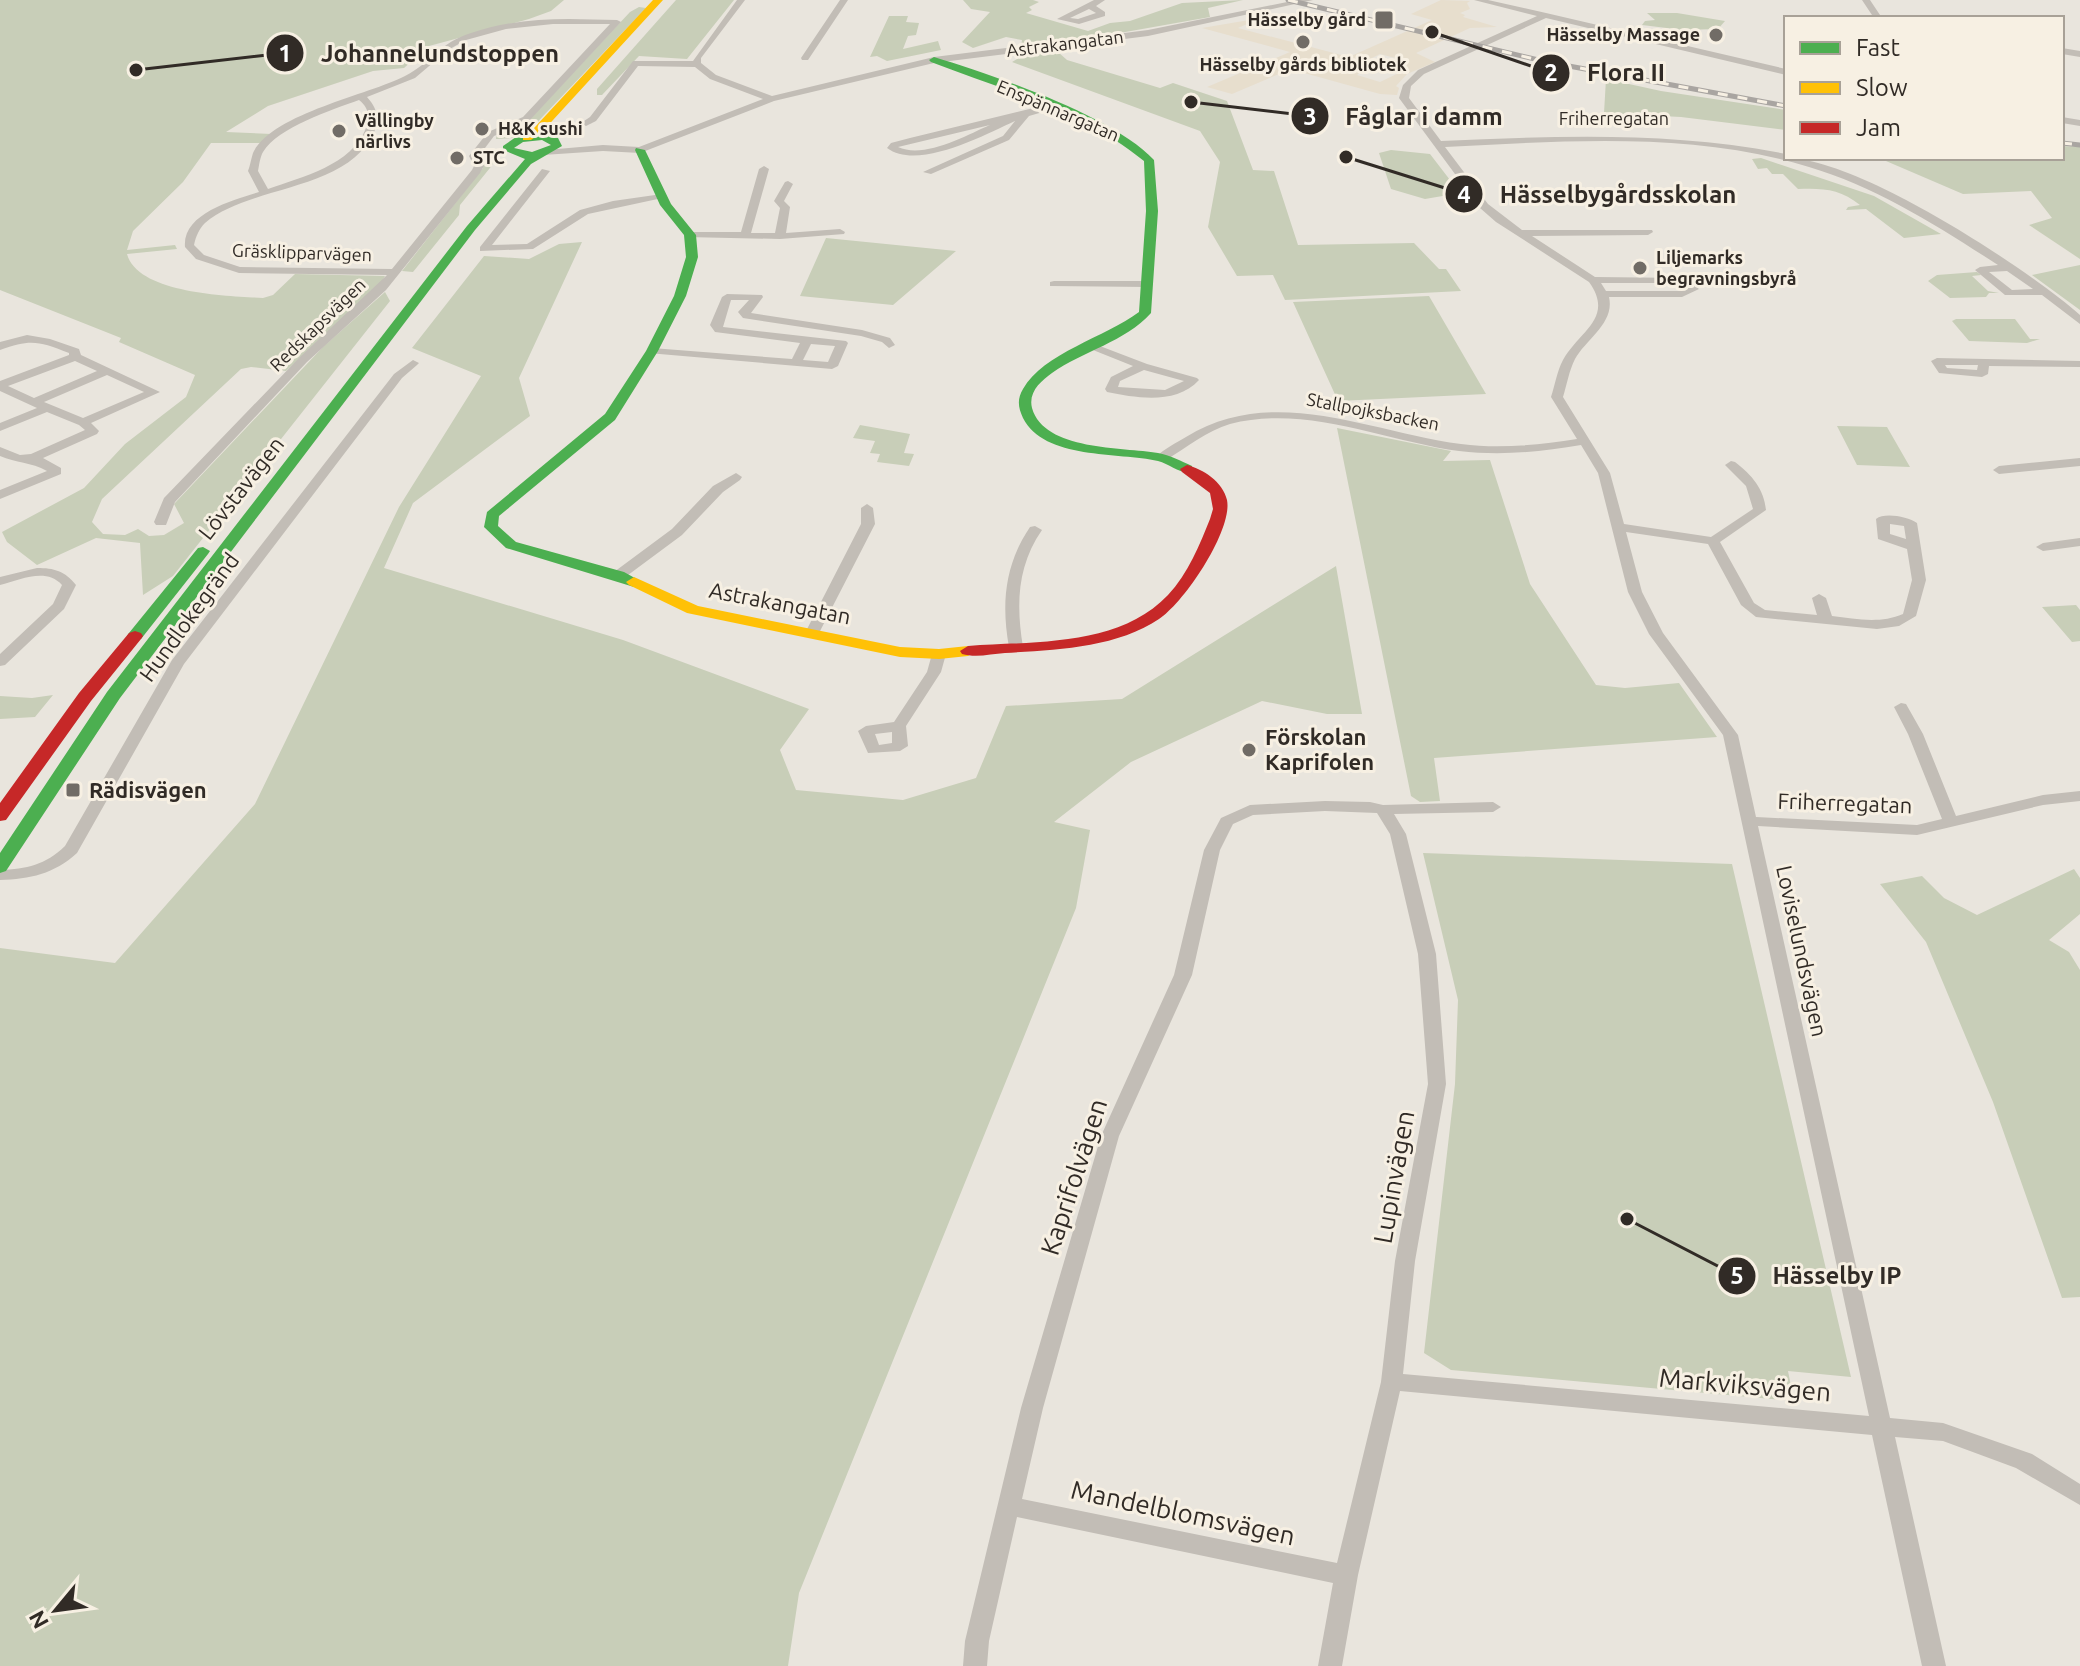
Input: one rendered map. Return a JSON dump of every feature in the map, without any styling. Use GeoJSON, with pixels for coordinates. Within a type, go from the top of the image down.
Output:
{"type":"FeatureCollection","features":[{"type":"Feature","properties":{"kind":"street","name":"Lövstavägen"},"geometry":{"type":"LineString","coordinates":[[0,816],[85,697],[512,161],[515,145],[538,130],[658,0]]}},
{"type":"Feature","properties":{"kind":"street","name":"Lövstavägen"},"geometry":{"type":"LineString","coordinates":[[0,867],[113,696],[471,228],[527,162],[547,151],[670,0]]}},
{"type":"Feature","properties":{"kind":"street"},"geometry":{"type":"LineString","coordinates":[[697,64],[697,58],[741,0]]}},
{"type":"Feature","properties":{"kind":"street"},"geometry":{"type":"LineString","coordinates":[[805,58],[844,0]]}},
{"type":"Feature","properties":{"kind":"street"},"geometry":{"type":"LineString","coordinates":[[1091,6],[1101,0]]}},
{"type":"Feature","properties":{"kind":"street","name":"Astrakangatan"},"geometry":{"type":"LineString","coordinates":[[547,151],[640,150],[771,99],[934,60],[1110,39],[1309,0]]}},
{"type":"Feature","properties":{"kind":"street"},"geometry":{"type":"LineString","coordinates":[[1478,0],[1784,72]]}},
{"type":"Feature","properties":{"kind":"street"},"geometry":{"type":"LineString","coordinates":[[1546,15],[1421,72],[1407,85],[1404,98],[1484,206],[1589,278],[1603,294],[1682,294],[1694,289],[1685,281],[1676,280],[1589,278]]}},
{"type":"Feature","properties":{"kind":"street"},"geometry":{"type":"LineString","coordinates":[[265,193],[255,177],[256,157],[263,146],[299,120],[405,81],[441,51],[485,31],[538,21],[617,22],[526,119],[495,132],[483,143]]}},
{"type":"Feature","properties":{"kind":"street","name":"Enspännargatan"},"geometry":{"type":"LineString","coordinates":[[934,60],[1135,145],[1148,157],[1152,171],[1152,210],[1145,313],[1130,328],[1092,346],[1031,383],[1024,402],[1026,416],[1035,430],[1054,440],[1162,457]]}},
{"type":"Feature","properties":{"kind":"street"},"geometry":{"type":"LineString","coordinates":[[586,123],[593,119],[636,63],[697,64],[713,77],[771,99]]}},
{"type":"Feature","properties":{"kind":"street","name":"Gräsklipparvägen"},"geometry":{"type":"LineString","coordinates":[[361,97],[369,103],[374,119],[360,148],[324,171],[227,206],[205,218],[190,238],[189,245],[209,262],[239,270],[395,272]]}},
{"type":"Feature","properties":{"kind":"street"},"geometry":{"type":"LineString","coordinates":[[1013,119],[944,131],[892,148],[896,152],[917,155],[1050,107]]}},
{"type":"Feature","properties":{"kind":"street"},"geometry":{"type":"LineString","coordinates":[[928,172],[1006,138],[1026,115]]}},
{"type":"Feature","properties":{"kind":"street","name":"Friherregatan"},"geometry":{"type":"LineString","coordinates":[[1440,144],[1664,138],[1704,142],[1784,157]]}},
{"type":"Feature","properties":{"kind":"street"},"geometry":{"type":"LineString","coordinates":[[483,143],[547,151],[544,178],[527,194],[484,249],[529,247],[584,212],[662,197]]}},
{"type":"Feature","properties":{"kind":"street","name":"Redskapsvägen"},"geometry":{"type":"LineString","coordinates":[[161,522],[169,501],[303,360],[382,288],[477,171],[479,166],[474,156],[483,143]]}},
{"type":"Feature","properties":{"kind":"street"},"geometry":{"type":"LineString","coordinates":[[640,150],[662,197],[690,235],[780,236],[840,232]]}},
{"type":"Feature","properties":{"kind":"street","name":"Friherregatan"},"geometry":{"type":"LineString","coordinates":[[1793,160],[1876,188],[2010,267],[2080,321]]}},
{"type":"Feature","properties":{"kind":"street"},"geometry":{"type":"LineString","coordinates":[[745,235],[764,169]]}},
{"type":"Feature","properties":{"kind":"street"},"geometry":{"type":"LineString","coordinates":[[779,201],[788,184]]}},
{"type":"Feature","properties":{"kind":"street"},"geometry":{"type":"LineString","coordinates":[[754,204],[779,201]]}},
{"type":"Feature","properties":{"kind":"street"},"geometry":{"type":"LineString","coordinates":[[779,201],[785,207],[780,236]]}},
{"type":"Feature","properties":{"kind":"street"},"geometry":{"type":"LineString","coordinates":[[1522,233],[1648,232]]}},
{"type":"Feature","properties":{"kind":"street","name":"Astrakangatan"},"geometry":{"type":"LineString","coordinates":[[690,235],[692,257],[680,296],[652,351],[610,417],[492,515],[491,527],[511,545],[619,575],[693,610],[900,652],[939,654],[1096,639],[1139,624],[1172,601],[1196,567],[1222,512],[1219,494],[1205,478],[1162,457]]}},
{"type":"Feature","properties":{"kind":"street"},"geometry":{"type":"LineString","coordinates":[[2010,267],[1980,270],[2009,293],[2046,292]]}},
{"type":"Feature","properties":{"kind":"street"},"geometry":{"type":"LineString","coordinates":[[1054,284],[1147,284]]}},
{"type":"Feature","properties":{"kind":"street","name":"Loviselundsvägen"},"geometry":{"type":"LineString","coordinates":[[1603,294],[1603,315],[1569,359],[1557,397],[1604,473],[1635,592],[1656,634],[1730,735],[1934,1666]]}},
{"type":"Feature","properties":{"kind":"street"},"geometry":{"type":"LineString","coordinates":[[652,351],[832,366],[842,343],[719,330],[716,325],[727,297],[758,297],[744,312],[747,316],[862,333],[886,340],[889,345]]}},
{"type":"Feature","properties":{"kind":"street"},"geometry":{"type":"LineString","coordinates":[[3,341],[41,338],[75,351],[75,357]]}},
{"type":"Feature","properties":{"kind":"street"},"geometry":{"type":"LineString","coordinates":[[796,362],[807,340]]}},
{"type":"Feature","properties":{"kind":"street"},"geometry":{"type":"LineString","coordinates":[[1092,346],[1143,366],[1193,380],[1188,387],[1163,393],[1144,394],[1111,389],[1115,379],[1143,366]]}},
{"type":"Feature","properties":{"kind":"street"},"geometry":{"type":"LineString","coordinates":[[0,386],[75,357],[154,392],[83,422]]}},
{"type":"Feature","properties":{"kind":"street","name":"Hundlokegränd"},"geometry":{"type":"LineString","coordinates":[[0,875],[24,874],[55,866],[71,849],[177,663],[398,376],[413,363]]}},
{"type":"Feature","properties":{"kind":"street"},"geometry":{"type":"LineString","coordinates":[[1984,363],[2080,364]]}},
{"type":"Feature","properties":{"kind":"street"},"geometry":{"type":"LineString","coordinates":[[34,402],[107,371]]}},
{"type":"Feature","properties":{"kind":"street"},"geometry":{"type":"LineString","coordinates":[[0,386],[83,422],[93,431],[33,458],[18,459],[0,451]]}},
{"type":"Feature","properties":{"kind":"street"},"geometry":{"type":"LineString","coordinates":[[0,427],[47,408]]}},
{"type":"Feature","properties":{"kind":"street","name":"Stallpojksbacken"},"geometry":{"type":"LineString","coordinates":[[1162,457],[1218,424],[1289,414],[1455,447],[1496,451],[1585,441]]}},
{"type":"Feature","properties":{"kind":"street"},"geometry":{"type":"LineString","coordinates":[[0,495],[57,471],[33,458]]}},
{"type":"Feature","properties":{"kind":"street"},"geometry":{"type":"LineString","coordinates":[[1999,470],[2080,462]]}},
{"type":"Feature","properties":{"kind":"street"},"geometry":{"type":"LineString","coordinates":[[1620,527],[1713,541],[1760,510],[1760,502],[1748,478],[1731,465]]}},
{"type":"Feature","properties":{"kind":"street"},"geometry":{"type":"LineString","coordinates":[[619,575],[677,532],[718,489],[736,477]]}},
{"type":"Feature","properties":{"kind":"street"},"geometry":{"type":"LineString","coordinates":[[812,633],[868,524],[867,508]]}},
{"type":"Feature","properties":{"kind":"street"},"geometry":{"type":"LineString","coordinates":[[1016,647],[1010,618],[1014,582],[1025,542],[1035,530]]}},
{"type":"Feature","properties":{"kind":"street"},"geometry":{"type":"LineString","coordinates":[[1713,541],[1748,605],[1761,614],[1877,625],[1894,623],[1909,616],[1919,580],[1913,546]]}},
{"type":"Feature","properties":{"kind":"street"},"geometry":{"type":"LineString","coordinates":[[2043,547],[2080,542]]}},
{"type":"Feature","properties":{"kind":"street"},"geometry":{"type":"LineString","coordinates":[[0,581],[34,572],[52,572],[65,578],[69,585],[59,606],[0,662]]}},
{"type":"Feature","properties":{"kind":"street"},"geometry":{"type":"LineString","coordinates":[[1819,598],[1826,621]]}},
{"type":"Feature","properties":{"kind":"street"},"geometry":{"type":"LineString","coordinates":[[899,726],[934,672],[939,654]]}},
{"type":"Feature","properties":{"kind":"street"},"geometry":{"type":"LineString","coordinates":[[1901,707],[1917,731],[1939,798],[1951,822]]}},
{"type":"Feature","properties":{"kind":"street","name":"Friherregatan"},"geometry":{"type":"LineString","coordinates":[[1749,821],[1917,830],[2043,800],[2080,796]]}},
{"type":"Feature","properties":{"kind":"street","name":"Kaprifolvägen"},"geometry":{"type":"LineString","coordinates":[[975,1666],[977,1641],[1032,1408],[1110,1136],[1183,975],[1212,850],[1227,821],[1250,810],[1325,806],[1383,810]]}},
{"type":"Feature","properties":{"kind":"street"},"geometry":{"type":"LineString","coordinates":[[1383,810],[1493,807]]}},
{"type":"Feature","properties":{"kind":"street","name":"Lupinvägen"},"geometry":{"type":"LineString","coordinates":[[1330,1666],[1346,1575],[1392,1382],[1405,1261],[1437,1084],[1427,954],[1398,834],[1383,810]]}},
{"type":"Feature","properties":{"kind":"street","name":"Markviksvägen"},"geometry":{"type":"LineString","coordinates":[[1392,1382],[1943,1432],[2024,1461],[2080,1495]]}},
{"type":"Feature","properties":{"kind":"street","name":"Mandelblomsvägen"},"geometry":{"type":"LineString","coordinates":[[1009,1506],[1346,1575]]}},
{"type":"Feature","properties":{"kind":"green space"},"geometry":{"type":"Polygon","coordinates":[[[0,0],[564,0],[551,11],[529,19],[429,46],[404,68],[373,71],[268,106],[226,132],[272,134],[262,143],[211,143],[183,182],[133,231],[127,250],[175,245],[177,249],[127,254],[135,267],[166,285],[208,294],[263,298],[273,295],[295,274],[385,276],[380,285],[286,371],[251,367],[241,369],[102,499],[92,522],[103,534],[125,535],[138,529],[149,536],[164,535],[184,523],[174,504],[323,347],[385,292],[390,301],[173,576],[143,595],[140,543],[96,538],[37,565],[7,542],[2,532],[84,488],[125,444],[186,397],[195,375],[119,342],[121,338],[0,290],[0,0]]]}},
{"type":"Feature","properties":{"kind":"green space"},"geometry":{"type":"Polygon","coordinates":[[[676,0],[734,0],[687,59],[639,56],[602,95],[597,95],[597,89],[676,0]]]}},
{"type":"Feature","properties":{"kind":"green space"},"geometry":{"type":"Polygon","coordinates":[[[963,0],[1033,0],[1039,2],[1029,7],[1032,10],[1026,13],[1088,31],[1110,23],[1130,21],[1182,3],[1243,0],[1208,8],[1210,17],[1021,46],[1022,40],[1006,37],[973,48],[962,42],[990,12],[971,9],[963,0]]]}},
{"type":"Feature","properties":{"kind":"green space"},"geometry":{"type":"Polygon","coordinates":[[[639,7],[646,8],[527,133],[496,139],[497,134],[529,120],[630,12],[639,7]]]}},
{"type":"Feature","properties":{"kind":"green space"},"geometry":{"type":"Polygon","coordinates":[[[1647,13],[1677,13],[1725,21],[1718,29],[1683,30],[1642,25],[1645,21],[1655,20],[1647,13]]]}},
{"type":"Feature","properties":{"kind":"green space"},"geometry":{"type":"Polygon","coordinates":[[[889,16],[908,16],[906,22],[919,23],[916,35],[908,36],[903,49],[938,41],[941,50],[887,61],[877,56],[870,57],[889,16]]]}},
{"type":"Feature","properties":{"kind":"green space"},"geometry":{"type":"Polygon","coordinates":[[[1058,52],[1067,60],[1160,88],[1173,83],[1227,101],[1253,170],[1274,171],[1298,245],[1414,243],[1439,269],[1446,269],[1461,291],[1285,300],[1273,275],[1237,276],[1208,227],[1220,162],[1200,131],[1012,62],[1024,55],[1058,52]]]}},
{"type":"Feature","properties":{"kind":"green space"},"geometry":{"type":"Polygon","coordinates":[[[1606,79],[1661,91],[1784,110],[1784,130],[1681,117],[1604,113],[1606,79]]]}},
{"type":"Feature","properties":{"kind":"green space"},"geometry":{"type":"Polygon","coordinates":[[[2064,146],[2080,147],[2080,259],[2029,225],[2052,218],[2031,191],[1963,194],[1884,160],[2064,160],[2064,146]]]}},
{"type":"Feature","properties":{"kind":"green space"},"geometry":{"type":"Polygon","coordinates":[[[496,150],[498,158],[460,205],[459,215],[413,272],[402,271],[483,168],[481,151],[496,150]]]}},
{"type":"Feature","properties":{"kind":"green space"},"geometry":{"type":"Polygon","coordinates":[[[1391,150],[1430,154],[1460,193],[1425,199],[1391,189],[1379,153],[1391,150]]]}},
{"type":"Feature","properties":{"kind":"green space"},"geometry":{"type":"Polygon","coordinates":[[[1761,158],[1874,196],[1941,234],[1904,238],[1866,209],[1846,210],[1860,205],[1845,196],[1823,189],[1798,189],[1783,174],[1772,174],[1767,168],[1758,169],[1752,159],[1761,158]]]}},
{"type":"Feature","properties":{"kind":"green space"},"geometry":{"type":"Polygon","coordinates":[[[826,238],[956,251],[893,305],[800,296],[826,238]]]}},
{"type":"Feature","properties":{"kind":"green space"},"geometry":{"type":"Polygon","coordinates":[[[582,242],[519,378],[530,416],[413,503],[384,568],[623,640],[809,709],[780,750],[796,790],[903,800],[976,778],[1006,706],[1122,699],[1336,566],[1362,714],[1327,714],[1262,701],[1131,762],[1054,822],[1090,830],[1076,908],[799,1593],[788,1666],[0,1666],[0,948],[115,963],[255,804],[399,507],[481,376],[412,348],[484,256],[529,259],[559,244],[582,242]]]}},
{"type":"Feature","properties":{"kind":"green space"},"geometry":{"type":"Polygon","coordinates":[[[2080,265],[2080,310],[2032,275],[2080,265]]]}},
{"type":"Feature","properties":{"kind":"green space"},"geometry":{"type":"Polygon","coordinates":[[[1977,272],[1981,275],[1972,276],[1988,291],[1999,293],[1989,293],[1986,297],[1950,298],[1928,281],[1937,275],[1977,272]]]}},
{"type":"Feature","properties":{"kind":"green space"},"geometry":{"type":"Polygon","coordinates":[[[1429,296],[1486,394],[1338,401],[1293,302],[1429,296]]]}},
{"type":"Feature","properties":{"kind":"green space"},"geometry":{"type":"Polygon","coordinates":[[[2015,319],[2030,339],[2040,339],[2027,343],[1969,341],[1952,321],[2015,319]]]}},
{"type":"Feature","properties":{"kind":"green space"},"geometry":{"type":"Polygon","coordinates":[[[860,425],[910,434],[904,453],[914,454],[909,466],[877,462],[880,454],[870,453],[875,441],[853,438],[860,425]]]}},
{"type":"Feature","properties":{"kind":"green space"},"geometry":{"type":"Polygon","coordinates":[[[1837,426],[1887,427],[1910,467],[1857,465],[1837,426]]]}},
{"type":"Feature","properties":{"kind":"green space"},"geometry":{"type":"Polygon","coordinates":[[[1337,428],[1451,451],[1443,461],[1490,460],[1530,584],[1596,685],[1625,688],[1679,683],[1717,737],[1434,758],[1440,801],[1420,802],[1411,796],[1337,428]]]}},
{"type":"Feature","properties":{"kind":"green space"},"geometry":{"type":"Polygon","coordinates":[[[2076,605],[2080,610],[2080,641],[2072,642],[2042,607],[2076,605]]]}},
{"type":"Feature","properties":{"kind":"green space"},"geometry":{"type":"Polygon","coordinates":[[[53,695],[35,717],[0,719],[0,696],[32,698],[53,695]]]}},
{"type":"Feature","properties":{"kind":"green space"},"geometry":{"type":"Polygon","coordinates":[[[1423,853],[1732,864],[1851,1377],[1788,1371],[1794,1401],[1451,1370],[1424,1353],[1455,1084],[1458,1000],[1423,853]]]}},
{"type":"Feature","properties":{"kind":"green space"},"geometry":{"type":"Polygon","coordinates":[[[2074,869],[2080,878],[2080,914],[2049,940],[2069,952],[2080,970],[2080,1297],[2062,1298],[1993,1102],[1926,942],[1880,884],[1922,876],[1944,898],[1977,915],[2074,869]]]}},
{"type":"Feature","properties":{"kind":"shaded area"},"geometry":{"type":"Polygon","coordinates":[[[1441,0],[1470,1],[1467,3],[1470,9],[1460,13],[1465,15],[1463,17],[1497,27],[1470,28],[1416,53],[1435,62],[1407,74],[1396,86],[1399,88],[1397,95],[1380,94],[1297,71],[1279,74],[1232,94],[1207,87],[1290,52],[1202,28],[1261,18],[1238,28],[1349,57],[1432,20],[1411,14],[1441,0]],[[1380,54],[1364,62],[1371,64],[1357,75],[1380,82],[1405,70],[1393,66],[1403,60],[1380,54]]]}},
{"type":"Feature","properties":{"kind":"railway"},"geometry":{"type":"LineString","coordinates":[[1288,0],[1547,62],[1784,106]]}},
{"type":"Feature","properties":{"kind":"railway"},"geometry":{"type":"LineString","coordinates":[[2064,143],[2080,145]]}},
{"type":"Feature","properties":{"kind":"traffic: fast"},"geometry":{"type":"LineString","coordinates":[[934,60],[1016,90],[1106,129],[1149,160],[1152,211],[1145,313],[1120,331],[1039,377],[1028,392],[1025,405],[1033,424],[1063,442],[1103,451],[1162,458],[1187,469]]}},
{"type":"Feature","properties":{"kind":"traffic: fast"},"geometry":{"type":"LineString","coordinates":[[542,137],[554,140],[557,146],[532,156],[507,148],[520,139],[542,137]]}},
{"type":"Feature","properties":{"kind":"traffic: fast"},"geometry":{"type":"LineString","coordinates":[[634,582],[511,545],[491,527],[492,515],[610,417],[652,351],[680,296],[692,257],[690,235],[666,205],[640,150]]}},
{"type":"Feature","properties":{"kind":"traffic: fast"},"geometry":{"type":"LineString","coordinates":[[0,867],[113,696],[207,570],[471,228],[527,162],[540,154]]}},
{"type":"Feature","properties":{"kind":"traffic: fast"},"geometry":{"type":"LineString","coordinates":[[135,636],[203,551]]}},
{"type":"Feature","properties":{"kind":"traffic: slow"},"geometry":{"type":"LineString","coordinates":[[527,138],[538,130],[658,0]]}},
{"type":"Feature","properties":{"kind":"traffic: slow"},"geometry":{"type":"LineString","coordinates":[[634,582],[693,610],[900,652],[939,654],[968,651]]}},
{"type":"Feature","properties":{"kind":"traffic: jam"},"geometry":{"type":"LineString","coordinates":[[968,651],[1077,642],[1131,627],[1154,615],[1173,599],[1185,583],[1218,519],[1220,500],[1213,486],[1187,469]]}},
{"type":"Feature","properties":{"kind":"traffic: jam"},"geometry":{"type":"LineString","coordinates":[[0,816],[85,697],[135,636]]}},
{"type":"Feature","properties":{"kind":"place","name":"Hässelby gård"},"geometry":{"type":"Point","coordinates":[1384,20]}},
{"type":"Feature","properties":{"kind":"place","name":"Flora II"},"geometry":{"type":"Point","coordinates":[1432,32]}},
{"type":"Feature","properties":{"kind":"place","name":"Hässelby Massage"},"geometry":{"type":"Point","coordinates":[1716,35]}},
{"type":"Feature","properties":{"kind":"place","name":"Hässelby gårds bibliotek"},"geometry":{"type":"Point","coordinates":[1303,42]}},
{"type":"Feature","properties":{"kind":"place","name":"Johannelundstoppen"},"geometry":{"type":"Point","coordinates":[136,70]}},
{"type":"Feature","properties":{"kind":"place","name":"Fåglar i damm"},"geometry":{"type":"Point","coordinates":[1191,102]}},
{"type":"Feature","properties":{"kind":"place","name":"H&K sushi"},"geometry":{"type":"Point","coordinates":[482,129]}},
{"type":"Feature","properties":{"kind":"place","name":"Vällingby närlivs"},"geometry":{"type":"Point","coordinates":[339,131]}},
{"type":"Feature","properties":{"kind":"place","name":"Hässelbygårdsskolan"},"geometry":{"type":"Point","coordinates":[1346,157]}},
{"type":"Feature","properties":{"kind":"place","name":"STC"},"geometry":{"type":"Point","coordinates":[457,158]}},
{"type":"Feature","properties":{"kind":"place","name":"Liljemarks begravningsbyrå"},"geometry":{"type":"Point","coordinates":[1640,268]}},
{"type":"Feature","properties":{"kind":"place","name":"Förskolan Kaprifolen"},"geometry":{"type":"Point","coordinates":[1249,750]}},
{"type":"Feature","properties":{"kind":"place","name":"Rädisvägen"},"geometry":{"type":"Point","coordinates":[73,790]}},
{"type":"Feature","properties":{"kind":"place","name":"Hässelby IP"},"geometry":{"type":"Point","coordinates":[1627,1219]}}]}
